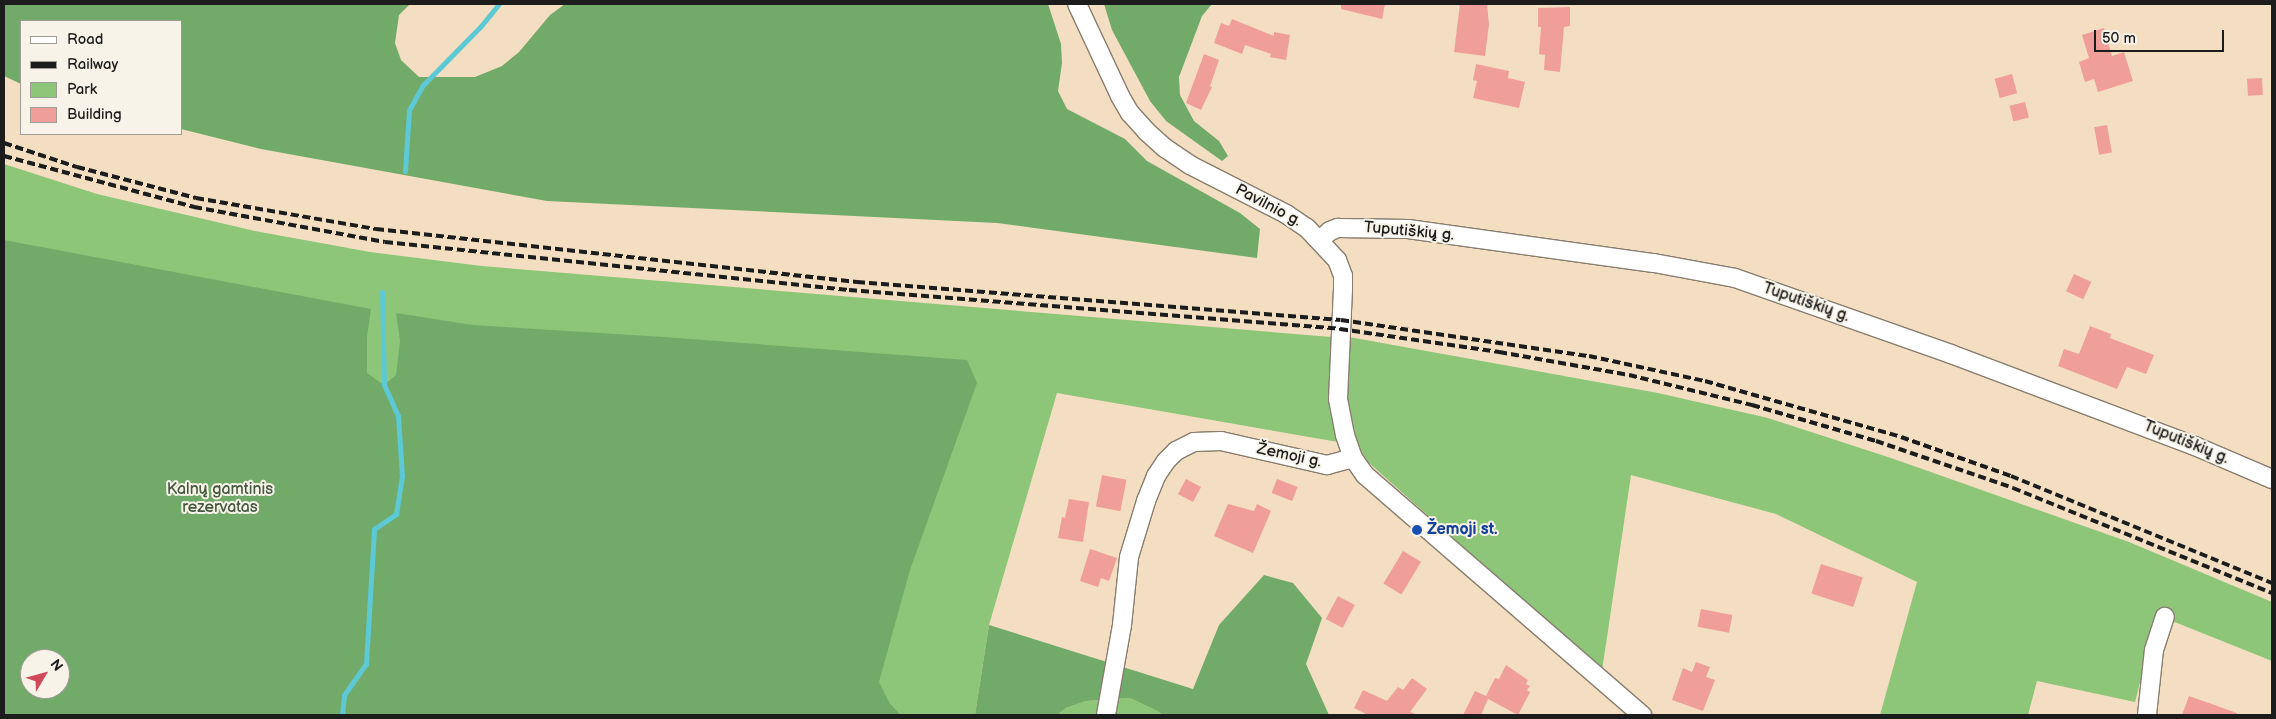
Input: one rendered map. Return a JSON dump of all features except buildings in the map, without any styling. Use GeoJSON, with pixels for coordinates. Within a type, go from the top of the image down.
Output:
{"type":"FeatureCollection","features":[{"type":"Feature","properties":{"kind":"street","name":"Pavilnio g."},"geometry":{"type":"LineString","coordinates":[[1077,4],[1130,114],[1146,131],[1165,148],[1190,165],[1286,214],[1307,228],[1337,260],[1343,276],[1338,399],[1344,435],[1353,458]]}},
{"type":"Feature","properties":{"kind":"street","name":"Tuputiškių g."},"geometry":{"type":"LineString","coordinates":[[1320,240],[1330,231],[1338,228],[1408,229],[1654,263],[1734,278],[1951,354],[2195,446],[2272,479]]}},
{"type":"Feature","properties":{"kind":"street","name":"Žemoji g."},"geometry":{"type":"LineString","coordinates":[[1106,715],[1122,625],[1128,558],[1146,501],[1156,476],[1166,461],[1176,451],[1194,442],[1221,441],[1327,465],[1353,458]]}},
{"type":"Feature","properties":{"kind":"street"},"geometry":{"type":"LineString","coordinates":[[1353,458],[1365,475],[1382,492],[1642,715]]}},
{"type":"Feature","properties":{"kind":"street"},"geometry":{"type":"LineString","coordinates":[[2147,715],[2154,650],[2165,617]]}},
{"type":"Feature","properties":{"kind":"green space"},"geometry":{"type":"Polygon","coordinates":[[[4,4],[410,4],[399,15],[395,43],[401,60],[419,77],[475,77],[502,66],[519,52],[550,15],[565,4],[1048,4],[1061,44],[1062,63],[1058,91],[1067,109],[1125,139],[1147,161],[1240,213],[1260,229],[1257,258],[997,223],[547,201],[261,149],[182,129],[182,20],[20,20],[20,84],[4,76],[4,4]]]}},
{"type":"Feature","properties":{"kind":"green space"},"geometry":{"type":"Polygon","coordinates":[[[1104,4],[1212,4],[1202,16],[1179,77],[1180,95],[1194,121],[1219,141],[1228,156],[1222,161],[1166,121],[1150,101],[1112,30],[1104,4]]]}},
{"type":"Feature","properties":{"kind":"green space","name":"Kalnų gamtinis rezervatas"},"geometry":{"type":"Polygon","coordinates":[[[4,164],[97,194],[255,231],[370,252],[482,266],[1331,337],[1330,392],[1338,442],[1057,393],[989,625],[975,715],[901,715],[889,702],[860,715],[4,715],[4,164]]]}},
{"type":"Feature","properties":{"kind":"green space","name":"Kalnų gamtinis rezervatas"},"geometry":{"type":"Polygon","coordinates":[[[4,240],[371,309],[367,337],[367,373],[384,385],[396,375],[400,341],[396,313],[473,325],[664,337],[967,360],[977,383],[910,570],[879,682],[889,702],[901,715],[4,715],[4,240]]]}},
{"type":"Feature","properties":{"kind":"green space"},"geometry":{"type":"Polygon","coordinates":[[[1349,337],[1658,393],[1768,418],[1891,458],[2129,542],[2272,602],[2272,661],[2157,615],[2135,702],[2037,681],[2028,715],[1880,715],[1917,582],[1776,514],[1631,475],[1602,671],[1368,462],[1358,446],[1347,397],[1349,337]]]}},
{"type":"Feature","properties":{"kind":"green space"},"geometry":{"type":"Polygon","coordinates":[[[1264,575],[1293,583],[1322,618],[1306,664],[1329,715],[1163,715],[1130,698],[1086,701],[1066,708],[1057,715],[975,715],[989,625],[1193,689],[1219,625],[1264,575]]]}},
{"type":"Feature","properties":{"kind":"green space"},"geometry":{"type":"Polygon","coordinates":[[[1130,698],[1163,715],[1057,715],[1066,708],[1086,701],[1130,698]]]}},
{"type":"Feature","properties":{"kind":"waterway"},"geometry":{"type":"LineString","coordinates":[[405,171],[409,110],[423,85],[481,26],[499,4]]}},
{"type":"Feature","properties":{"kind":"waterway"},"geometry":{"type":"LineString","coordinates":[[342,715],[344,695],[366,664],[374,529],[396,514],[402,476],[398,416],[384,385],[382,292]]}},
{"type":"Feature","properties":{"kind":"railway"},"geometry":{"type":"LineString","coordinates":[[4,143],[77,167],[196,198],[376,229],[857,282],[1341,320],[1589,356],[1705,381],[1901,437],[2011,476],[2272,583]]}},
{"type":"Feature","properties":{"kind":"railway"},"geometry":{"type":"LineString","coordinates":[[4,156],[194,207],[385,242],[849,290],[1340,329],[1499,352],[1629,375],[1752,405],[1876,441],[2013,488],[2272,593]]}},
{"type":"Feature","properties":{"kind":"place","name":"Žemoji st."},"geometry":{"type":"Point","coordinates":[1417,530]}}]}
